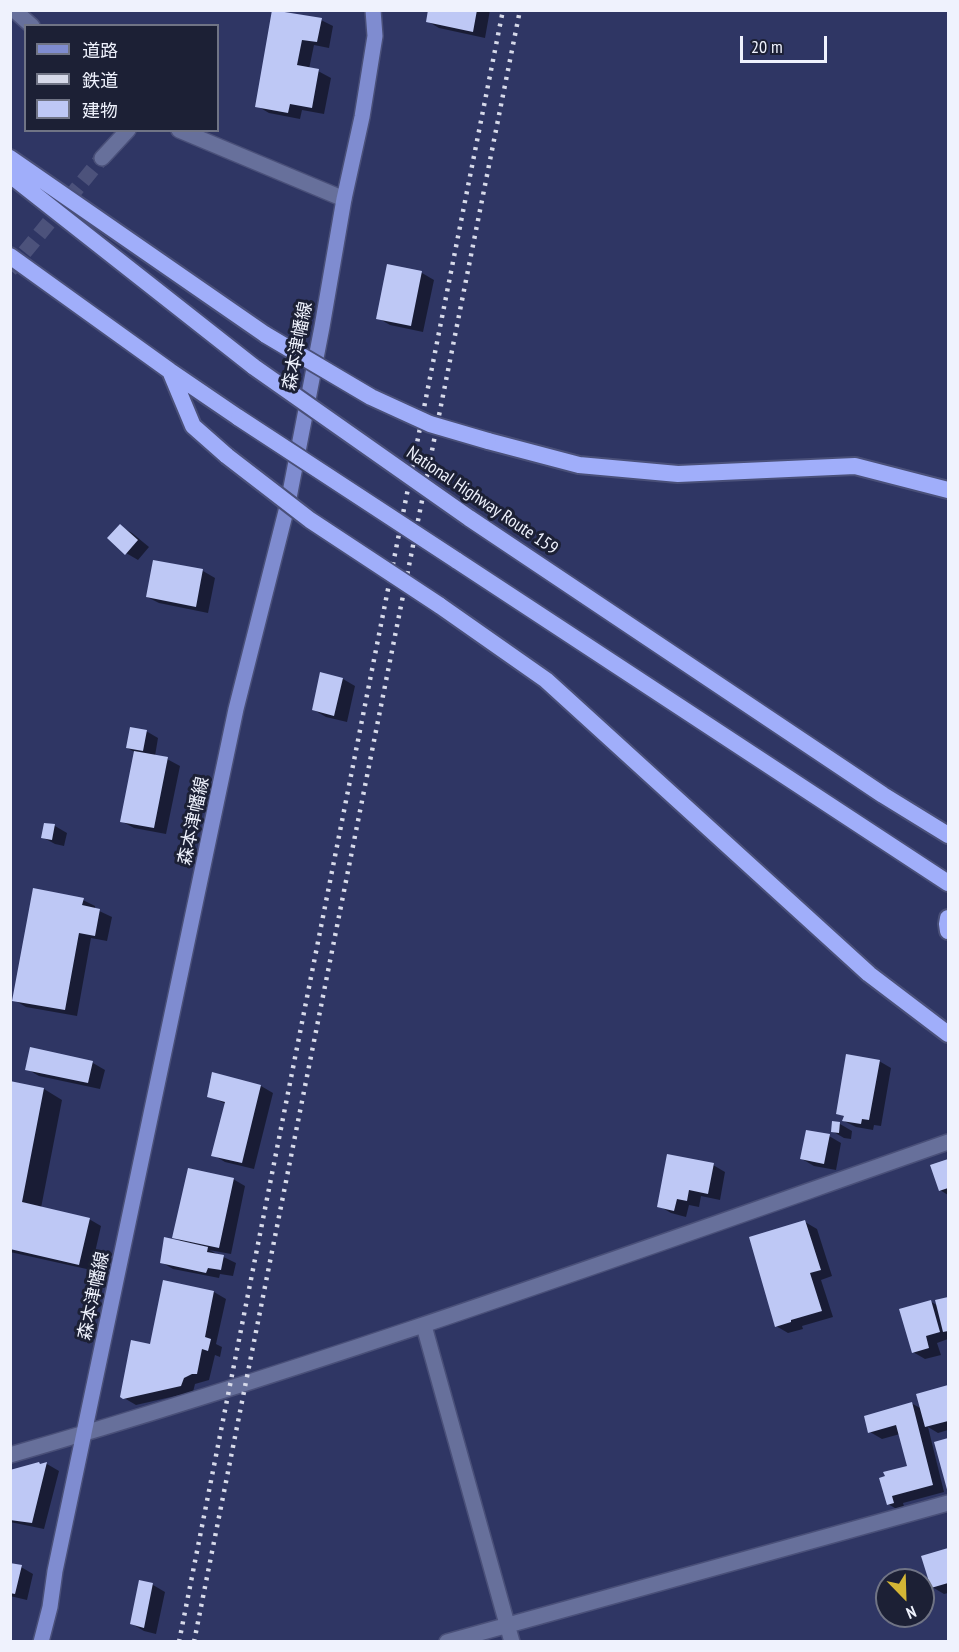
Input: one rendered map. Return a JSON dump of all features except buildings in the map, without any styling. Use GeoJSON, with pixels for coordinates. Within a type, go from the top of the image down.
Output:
{"type":"FeatureCollection","features":[{"type":"Feature","properties":{"kind":"highway"},"geometry":{"type":"LineString","coordinates":[[10,158],[266,335],[371,397],[430,424],[579,465],[678,474],[855,466],[948,490]]}},
{"type":"Feature","properties":{"kind":"highway","name":"National Highway Route 159"},"geometry":{"type":"LineString","coordinates":[[10,175],[254,367],[469,518],[883,795],[948,835]]}},
{"type":"Feature","properties":{"kind":"highway"},"geometry":{"type":"LineString","coordinates":[[10,256],[239,418],[948,883]]}},
{"type":"Feature","properties":{"kind":"highway"},"geometry":{"type":"LineString","coordinates":[[170,371],[193,426],[227,456],[310,520],[439,605],[546,680],[869,974],[948,1034]]}},
{"type":"Feature","properties":{"kind":"highway"},"geometry":{"type":"LineString","coordinates":[[948,918],[948,931]]}},
{"type":"Feature","properties":{"kind":"main road","name":"森本津幡線"},"geometry":{"type":"LineString","coordinates":[[42,1640],[236,709],[288,503],[344,199],[362,117],[375,36],[373,10]]}},
{"type":"Feature","properties":{"kind":"street"},"geometry":{"type":"LineString","coordinates":[[14,10],[31,24]]}},
{"type":"Feature","properties":{"kind":"street"},"geometry":{"type":"LineString","coordinates":[[102,158],[126,132]]}},
{"type":"Feature","properties":{"kind":"street"},"geometry":{"type":"LineString","coordinates":[[184,132],[344,199]]}},
{"type":"Feature","properties":{"kind":"street"},"geometry":{"type":"LineString","coordinates":[[10,1455],[84,1434],[424,1326],[948,1142]]}},
{"type":"Feature","properties":{"kind":"street"},"geometry":{"type":"LineString","coordinates":[[424,1326],[512,1641]]}},
{"type":"Feature","properties":{"kind":"street"},"geometry":{"type":"LineString","coordinates":[[447,1641],[948,1503]]}},
{"type":"Feature","properties":{"kind":"tunnel"},"geometry":{"type":"LineString","coordinates":[[10,270],[102,158]]}},
{"type":"Feature","properties":{"kind":"railway"},"geometry":{"type":"LineString","coordinates":[[179,1642],[503,10]]}},
{"type":"Feature","properties":{"kind":"railway"},"geometry":{"type":"LineString","coordinates":[[194,1642],[520,10]]}}]}
